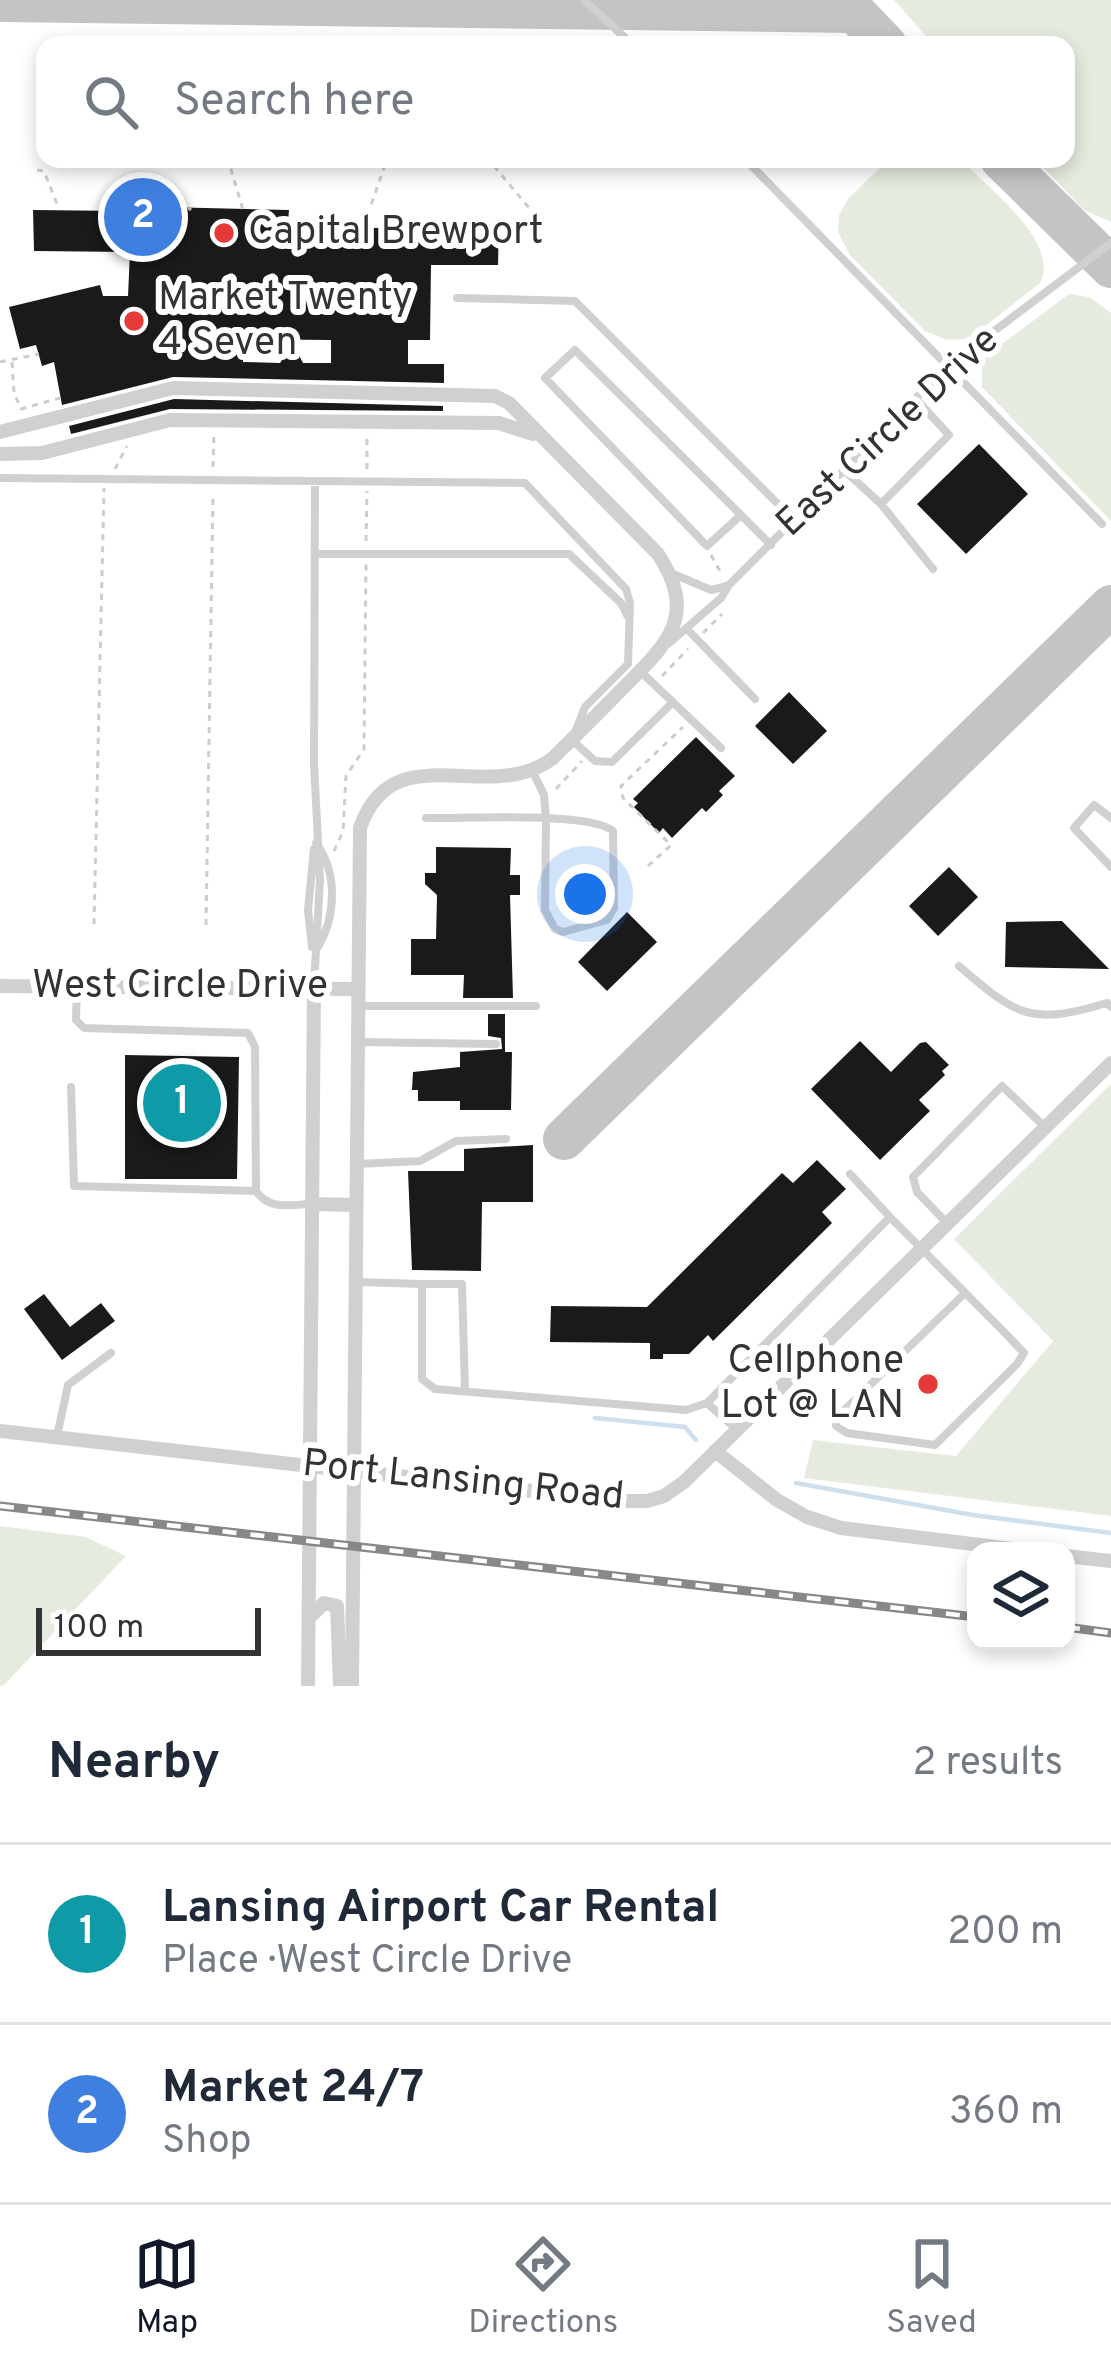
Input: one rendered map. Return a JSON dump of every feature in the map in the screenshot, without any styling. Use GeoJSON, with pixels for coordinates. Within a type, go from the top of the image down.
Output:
{"type":"FeatureCollection","features":[{"type":"Feature","properties":{"kind":"street"},"geometry":{"type":"LineString","coordinates":[[0,432],[173,388],[495,396],[509,403],[658,554],[670,573],[676,612],[666,645],[572,740],[532,770]]}},
{"type":"Feature","properties":{"kind":"street"},"geometry":{"type":"LineString","coordinates":[[0,454],[42,453],[170,420],[499,423],[543,439]]}},
{"type":"Feature","properties":{"kind":"street","name":"West Circle Drive"},"geometry":{"type":"LineString","coordinates":[[0,986],[356,988],[358,843],[374,797],[412,776],[505,777],[532,770]]}},
{"type":"Feature","properties":{"kind":"street"},"geometry":{"type":"LineString","coordinates":[[308,1686],[314,987]]}},
{"type":"Feature","properties":{"kind":"street"},"geometry":{"type":"LineString","coordinates":[[352,1686],[356,988]]}},
{"type":"Feature","properties":{"kind":"street","name":"Port Lansing Road"},"geometry":{"type":"LineString","coordinates":[[0,1431],[620,1501],[664,1496],[684,1482],[1111,1063]]}},
{"type":"Feature","properties":{"kind":"street"},"geometry":{"type":"LineString","coordinates":[[311,1204],[355,1205]]}},
{"type":"Feature","properties":{"kind":"street"},"geometry":{"type":"LineString","coordinates":[[715,1450],[806,1517],[841,1528],[967,1543]]}},
{"type":"Feature","properties":{"kind":"street"},"geometry":{"type":"LineString","coordinates":[[1075,1557],[1111,1561]]}},
{"type":"Feature","properties":{"kind":"street"},"geometry":{"type":"LineString","coordinates":[[308,1623],[317,1606],[337,1606],[340,1686]]}},
{"type":"Feature","properties":{"kind":"lane"},"geometry":{"type":"LineString","coordinates":[[584,0],[622,36]]}},
{"type":"Feature","properties":{"kind":"lane"},"geometry":{"type":"LineString","coordinates":[[754,168],[1102,524]]}},
{"type":"Feature","properties":{"kind":"lane","name":"East Circle Drive"},"geometry":{"type":"LineString","coordinates":[[666,645],[721,598],[949,365],[1111,243]]}},
{"type":"Feature","properties":{"kind":"lane"},"geometry":{"type":"LineString","coordinates":[[458,298],[575,302],[795,521]]}},
{"type":"Feature","properties":{"kind":"lane"},"geometry":{"type":"LineString","coordinates":[[741,515],[707,546],[545,378],[575,350],[771,544]]}},
{"type":"Feature","properties":{"kind":"lane"},"geometry":{"type":"LineString","coordinates":[[881,504],[946,442],[945,428],[916,399]]}},
{"type":"Feature","properties":{"kind":"lane"},"geometry":{"type":"LineString","coordinates":[[845,471],[881,504],[933,569]]}},
{"type":"Feature","properties":{"kind":"lane"},"geometry":{"type":"LineString","coordinates":[[0,478],[525,483],[626,589],[628,664],[584,707],[572,740],[595,761],[612,762],[669,706]]}},
{"type":"Feature","properties":{"kind":"lane"},"geometry":{"type":"LineString","coordinates":[[314,987],[313,956],[319,928],[315,481]]}},
{"type":"Feature","properties":{"kind":"lane"},"geometry":{"type":"LineString","coordinates":[[315,554],[569,554],[621,603],[630,624]]}},
{"type":"Feature","properties":{"kind":"lane"},"geometry":{"type":"LineString","coordinates":[[670,573],[697,587],[729,586]]}},
{"type":"Feature","properties":{"kind":"lane"},"geometry":{"type":"LineString","coordinates":[[688,630],[754,699]]}},
{"type":"Feature","properties":{"kind":"lane"},"geometry":{"type":"LineString","coordinates":[[640,671],[669,706],[721,748]]}},
{"type":"Feature","properties":{"kind":"lane"},"geometry":{"type":"LineString","coordinates":[[426,818],[546,819],[596,822],[613,831],[614,908],[607,920],[563,932],[555,929],[545,910],[546,819],[544,795],[532,770]]}},
{"type":"Feature","properties":{"kind":"lane"},"geometry":{"type":"LineString","coordinates":[[1111,818],[1094,806],[1074,823],[1111,867]]}},
{"type":"Feature","properties":{"kind":"lane"},"geometry":{"type":"LineString","coordinates":[[959,966],[1005,1005],[1031,1014],[1058,1017],[1107,1003],[1111,1007]]}},
{"type":"Feature","properties":{"kind":"lane"},"geometry":{"type":"LineString","coordinates":[[77,986],[76,1020],[84,1028],[242,1031],[254,1040],[256,1191],[263,1202],[311,1204]]}},
{"type":"Feature","properties":{"kind":"lane"},"geometry":{"type":"LineString","coordinates":[[357,1006],[536,1006]]}},
{"type":"Feature","properties":{"kind":"lane"},"geometry":{"type":"LineString","coordinates":[[356,1042],[496,1043]]}},
{"type":"Feature","properties":{"kind":"lane"},"geometry":{"type":"LineString","coordinates":[[948,1225],[917,1192],[914,1177],[1002,1086],[1046,1128]]}},
{"type":"Feature","properties":{"kind":"lane"},"geometry":{"type":"LineString","coordinates":[[71,1087],[74,1186],[256,1191]]}},
{"type":"Feature","properties":{"kind":"lane"},"geometry":{"type":"LineString","coordinates":[[355,1163],[408,1162],[456,1141],[506,1139]]}},
{"type":"Feature","properties":{"kind":"lane"},"geometry":{"type":"LineString","coordinates":[[850,1174],[1024,1353],[935,1445],[847,1433],[836,1426],[837,1417],[965,1293]]}},
{"type":"Feature","properties":{"kind":"lane"},"geometry":{"type":"LineString","coordinates":[[422,1284],[422,1379],[435,1389],[686,1410],[706,1402],[890,1217]]}},
{"type":"Feature","properties":{"kind":"lane"},"geometry":{"type":"LineString","coordinates":[[354,1282],[462,1284],[465,1391]]}},
{"type":"Feature","properties":{"kind":"lane"},"geometry":{"type":"LineString","coordinates":[[57,1437],[68,1385],[110,1353]]}},
{"type":"Feature","properties":{"kind":"lane"},"geometry":{"type":"LineString","coordinates":[[706,1402],[736,1430]]}},
{"type":"Feature","properties":{"kind":"path"},"geometry":{"type":"LineString","coordinates":[[230,168],[243,210]]}},
{"type":"Feature","properties":{"kind":"path"},"geometry":{"type":"LineString","coordinates":[[371,228],[370,208],[384,168]]}},
{"type":"Feature","properties":{"kind":"path"},"geometry":{"type":"LineString","coordinates":[[496,168],[530,209],[530,216],[509,233],[499,233]]}},
{"type":"Feature","properties":{"kind":"path"},"geometry":{"type":"LineString","coordinates":[[37,170],[44,171],[59,209]]}},
{"type":"Feature","properties":{"kind":"path"},"geometry":{"type":"LineString","coordinates":[[150,182],[156,181],[191,209]]}},
{"type":"Feature","properties":{"kind":"path"},"geometry":{"type":"LineString","coordinates":[[0,362],[39,354]]}},
{"type":"Feature","properties":{"kind":"path"},"geometry":{"type":"LineString","coordinates":[[11,362],[21,409],[60,398]]}},
{"type":"Feature","properties":{"kind":"path"},"geometry":{"type":"LineString","coordinates":[[206,926],[214,421]]}},
{"type":"Feature","properties":{"kind":"path"},"geometry":{"type":"LineString","coordinates":[[333,852],[343,831],[346,776],[364,749],[368,422]]}},
{"type":"Feature","properties":{"kind":"path"},"geometry":{"type":"LineString","coordinates":[[94,924],[103,501],[128,448],[124,431]]}},
{"type":"Feature","properties":{"kind":"path"},"geometry":{"type":"LineString","coordinates":[[648,866],[671,844],[623,798],[621,786],[683,727],[669,706]]}},
{"type":"Feature","properties":{"kind":"shaded area"},"geometry":{"type":"Polygon","coordinates":[[[894,0],[1111,0],[1111,222],[1084,210],[1044,168],[1075,168],[1075,36],[926,36],[894,0]]]}},
{"type":"Feature","properties":{"kind":"shaded area"},"geometry":{"type":"Polygon","coordinates":[[[880,168],[969,168],[1031,233],[1044,267],[1040,283],[969,339],[947,340],[925,331],[850,255],[838,232],[839,215],[848,199],[880,168]]]}},
{"type":"Feature","properties":{"kind":"shaded area"},"geometry":{"type":"Polygon","coordinates":[[[1069,294],[1089,297],[1111,313],[1111,521],[982,387],[987,355],[1069,294]]]}},
{"type":"Feature","properties":{"kind":"shaded area"},"geometry":{"type":"Polygon","coordinates":[[[1111,1084],[1111,1516],[804,1478],[813,1440],[956,1456],[1053,1341],[954,1239],[1111,1084]]]}},
{"type":"Feature","properties":{"kind":"shaded area"},"geometry":{"type":"Polygon","coordinates":[[[0,1526],[86,1537],[126,1556],[3,1686],[0,1686],[0,1526]]]}},
{"type":"Feature","properties":{"kind":"building"},"geometry":{"type":"Polygon","coordinates":[[[123,206],[289,210],[288,222],[295,222],[295,227],[387,228],[387,220],[499,221],[498,265],[431,265],[430,340],[408,340],[408,364],[444,364],[444,383],[173,377],[62,405],[54,362],[42,366],[36,345],[20,349],[9,307],[100,285],[103,296],[128,296],[130,252],[34,251],[33,210],[122,211],[123,206]],[[243,339],[243,362],[280,363],[293,344],[303,363],[331,363],[331,340],[243,339]]]}},
{"type":"Feature","properties":{"kind":"building"},"geometry":{"type":"Polygon","coordinates":[[[174,399],[443,406],[443,411],[170,409],[71,434],[69,426],[174,399]]]}},
{"type":"Feature","properties":{"kind":"building"},"geometry":{"type":"Polygon","coordinates":[[[979,444],[1028,494],[966,554],[917,504],[979,444]]]}},
{"type":"Feature","properties":{"kind":"building"},"geometry":{"type":"Polygon","coordinates":[[[789,692],[827,731],[793,764],[755,726],[789,692]]]}},
{"type":"Feature","properties":{"kind":"building"},"geometry":{"type":"Polygon","coordinates":[[[696,737],[735,776],[706,812],[702,808],[672,838],[663,828],[659,833],[634,807],[638,803],[633,799],[696,737]]]}},
{"type":"Feature","properties":{"kind":"building"},"geometry":{"type":"Polygon","coordinates":[[[436,847],[511,848],[510,875],[520,875],[520,895],[510,895],[513,998],[463,998],[464,975],[411,975],[411,939],[436,939],[437,895],[425,884],[425,873],[436,873],[436,847]]]}},
{"type":"Feature","properties":{"kind":"building"},"geometry":{"type":"Polygon","coordinates":[[[949,867],[978,897],[938,936],[909,906],[949,867]]]}},
{"type":"Feature","properties":{"kind":"building"},"geometry":{"type":"Polygon","coordinates":[[[627,912],[657,942],[607,991],[578,962],[627,912]]]}},
{"type":"Feature","properties":{"kind":"building"},"geometry":{"type":"Polygon","coordinates":[[[1062,921],[1109,969],[1005,967],[1006,922],[1062,921]]]}},
{"type":"Feature","properties":{"kind":"building"},"geometry":{"type":"Polygon","coordinates":[[[488,1014],[505,1014],[505,1052],[512,1052],[511,1110],[460,1110],[460,1101],[418,1101],[418,1090],[412,1090],[413,1072],[460,1067],[460,1052],[502,1049],[501,1038],[488,1036],[488,1014]]]}},
{"type":"Feature","properties":{"kind":"building"},"geometry":{"type":"Polygon","coordinates":[[[860,1041],[891,1072],[926,1042],[949,1065],[919,1100],[930,1111],[880,1160],[811,1089],[860,1041]]]}},
{"type":"Feature","properties":{"kind":"building"},"geometry":{"type":"Polygon","coordinates":[[[125,1055],[239,1057],[237,1179],[125,1179],[125,1055]]]}},
{"type":"Feature","properties":{"kind":"building"},"geometry":{"type":"Polygon","coordinates":[[[533,1145],[533,1202],[482,1202],[481,1271],[412,1270],[408,1171],[464,1171],[464,1149],[533,1145]]]}},
{"type":"Feature","properties":{"kind":"building"},"geometry":{"type":"Polygon","coordinates":[[[817,1160],[846,1189],[822,1212],[832,1223],[713,1341],[708,1335],[689,1354],[663,1354],[663,1359],[650,1359],[650,1343],[550,1342],[551,1306],[647,1307],[782,1173],[793,1183],[817,1160]]]}},
{"type":"Feature","properties":{"kind":"building"},"geometry":{"type":"Polygon","coordinates":[[[44,1294],[70,1327],[101,1303],[115,1321],[62,1360],[24,1309],[44,1294]]]}},
{"type":"Feature","properties":{"kind":"waterway"},"geometry":{"type":"LineString","coordinates":[[595,1418],[685,1427],[696,1440]]}},
{"type":"Feature","properties":{"kind":"waterway"},"geometry":{"type":"LineString","coordinates":[[796,1483],[973,1515],[1111,1533]]}},
{"type":"Feature","properties":{"kind":"taxiway"},"geometry":{"type":"LineString","coordinates":[[843,0],[877,36]]}},
{"type":"Feature","properties":{"kind":"taxiway"},"geometry":{"type":"LineString","coordinates":[[0,1],[853,12]]}},
{"type":"Feature","properties":{"kind":"taxiway"},"geometry":{"type":"LineString","coordinates":[[1010,168],[1111,267]]}},
{"type":"Feature","properties":{"kind":"taxiway"},"geometry":{"type":"LineString","coordinates":[[564,1139],[1111,606]]}},
{"type":"Feature","properties":{"kind":"railway"},"geometry":{"type":"LineString","coordinates":[[0,1506],[967,1616]]}},
{"type":"Feature","properties":{"kind":"railway"},"geometry":{"type":"LineString","coordinates":[[1075,1628],[1111,1633]]}},
{"type":"Feature","properties":{"kind":"place","name":"Market 24/7"},"geometry":{"type":"Point","coordinates":[143,217]}},
{"type":"Feature","properties":{"kind":"place","name":"Capital Brewport"},"geometry":{"type":"Point","coordinates":[224,233]}},
{"type":"Feature","properties":{"kind":"place","name":"Market Twenty 4 Seven"},"geometry":{"type":"Point","coordinates":[134,321]}},
{"type":"Feature","properties":{"kind":"place","name":"Lansing Airport Car Rental"},"geometry":{"type":"Point","coordinates":[182,1103]}},
{"type":"Feature","properties":{"kind":"place","name":"Cellphone Lot @ LAN"},"geometry":{"type":"Point","coordinates":[928,1384]}}]}
